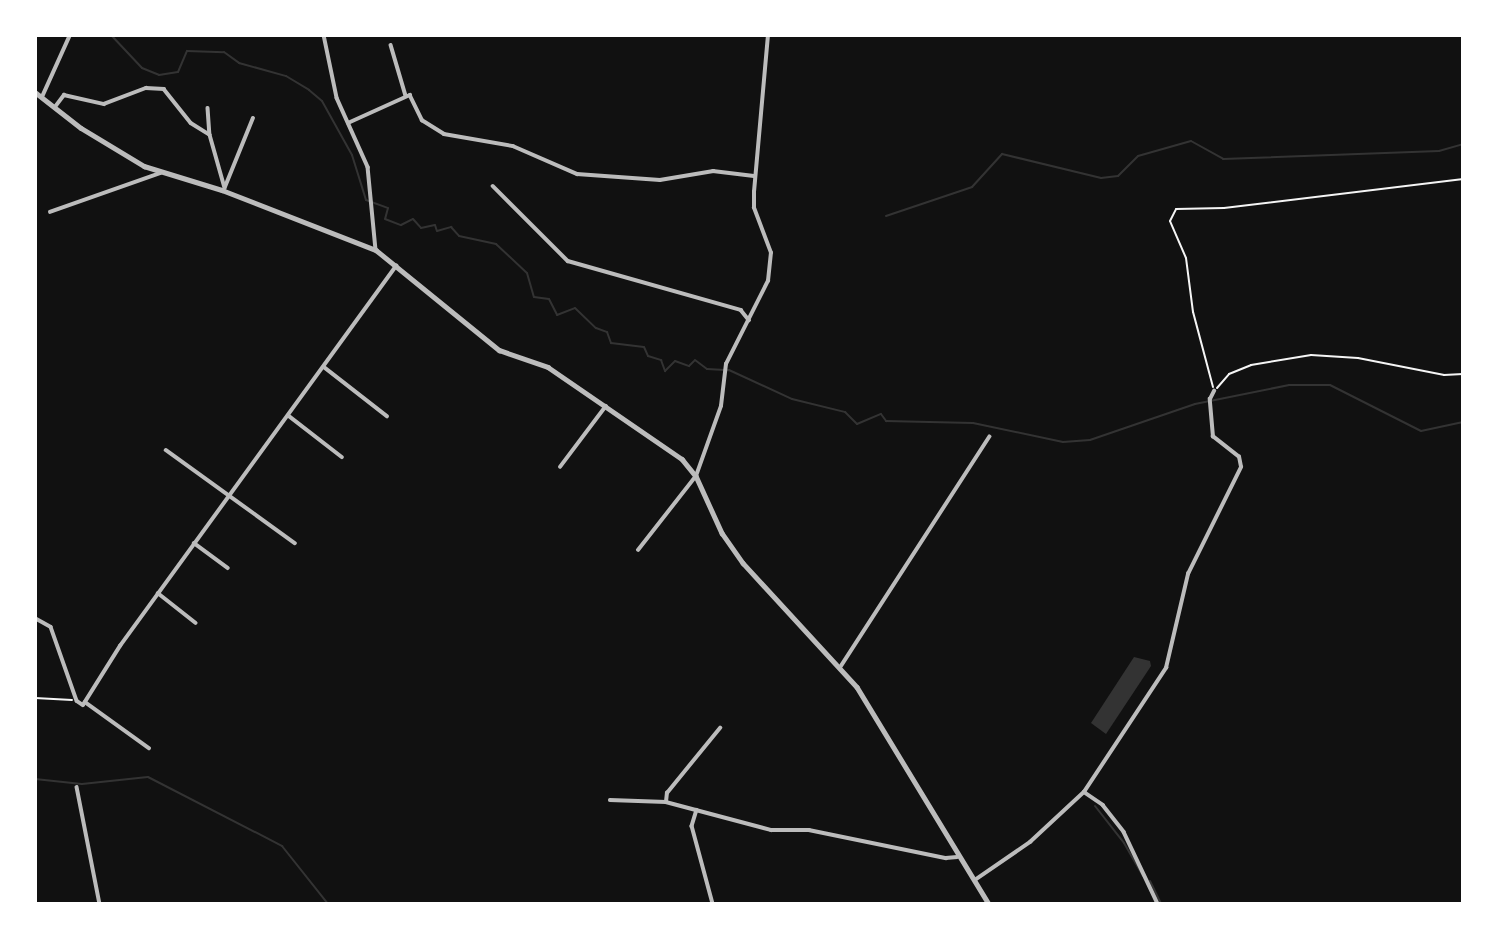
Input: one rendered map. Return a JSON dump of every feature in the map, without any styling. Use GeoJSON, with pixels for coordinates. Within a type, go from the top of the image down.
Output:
{"type":"FeatureCollection","features":[{"type":"Feature","properties":{"kind":"street"},"geometry":{"type":"LineString","coordinates":[[42,97],[70,35]]}},
{"type":"Feature","properties":{"kind":"street"},"geometry":{"type":"LineString","coordinates":[[324,35],[348,123],[368,167],[376,250]]}},
{"type":"Feature","properties":{"kind":"street"},"geometry":{"type":"LineString","coordinates":[[638,550],[696,476],[721,406],[725,370],[768,281],[771,261],[754,208],[754,176],[768,35]]}},
{"type":"Feature","properties":{"kind":"street"},"geometry":{"type":"LineString","coordinates":[[391,45],[406,96]]}},
{"type":"Feature","properties":{"kind":"street"},"geometry":{"type":"LineString","coordinates":[[55,107],[64,95],[104,104],[127,93],[159,87],[191,123],[210,135]]}},
{"type":"Feature","properties":{"kind":"street"},"geometry":{"type":"LineString","coordinates":[[35,92],[121,154],[160,173],[223,189],[376,250],[499,350],[544,365],[682,459],[696,476],[722,533],[743,563],[841,666],[914,774],[957,857],[989,904]]}},
{"type":"Feature","properties":{"kind":"street"},"geometry":{"type":"LineString","coordinates":[[348,123],[410,95],[422,120],[444,134],[513,146],[577,174],[660,180],[707,171],[754,176]]}},
{"type":"Feature","properties":{"kind":"street"},"geometry":{"type":"LineString","coordinates":[[208,108],[210,135],[223,189]]}},
{"type":"Feature","properties":{"kind":"street"},"geometry":{"type":"LineString","coordinates":[[223,189],[253,118]]}},
{"type":"Feature","properties":{"kind":"street"},"geometry":{"type":"LineString","coordinates":[[50,212],[160,173]]}},
{"type":"Feature","properties":{"kind":"street"},"geometry":{"type":"LineString","coordinates":[[493,186],[568,261],[741,310],[749,320]]}},
{"type":"Feature","properties":{"kind":"street"},"geometry":{"type":"LineString","coordinates":[[35,618],[51,627],[80,706],[158,593],[396,266]]}},
{"type":"Feature","properties":{"kind":"street"},"geometry":{"type":"LineString","coordinates":[[324,367],[387,415]]}},
{"type":"Feature","properties":{"kind":"street"},"geometry":{"type":"LineString","coordinates":[[974,882],[1030,842],[1084,792],[1166,668],[1188,573],[1241,467],[1239,457],[1213,437],[1210,401],[1214,391]]}},
{"type":"Feature","properties":{"kind":"street"},"geometry":{"type":"LineString","coordinates":[[560,467],[606,406]]}},
{"type":"Feature","properties":{"kind":"street"},"geometry":{"type":"LineString","coordinates":[[289,416],[342,457]]}},
{"type":"Feature","properties":{"kind":"street"},"geometry":{"type":"LineString","coordinates":[[841,666],[989,437]]}},
{"type":"Feature","properties":{"kind":"street"},"geometry":{"type":"LineString","coordinates":[[166,450],[295,543]]}},
{"type":"Feature","properties":{"kind":"street"},"geometry":{"type":"LineString","coordinates":[[194,543],[228,568]]}},
{"type":"Feature","properties":{"kind":"street"},"geometry":{"type":"LineString","coordinates":[[158,593],[196,623]]}},
{"type":"Feature","properties":{"kind":"street"},"geometry":{"type":"LineString","coordinates":[[85,702],[149,748]]}},
{"type":"Feature","properties":{"kind":"street"},"geometry":{"type":"LineString","coordinates":[[666,802],[667,793],[720,728]]}},
{"type":"Feature","properties":{"kind":"street"},"geometry":{"type":"LineString","coordinates":[[77,787],[100,904]]}},
{"type":"Feature","properties":{"kind":"street"},"geometry":{"type":"LineString","coordinates":[[1084,792],[1103,804],[1124,832],[1158,904]]}},
{"type":"Feature","properties":{"kind":"street"},"geometry":{"type":"LineString","coordinates":[[610,800],[666,802],[771,830],[809,830],[946,858],[957,857]]}},
{"type":"Feature","properties":{"kind":"street"},"geometry":{"type":"LineString","coordinates":[[697,810],[692,826],[713,904]]}},
{"type":"Feature","properties":{"kind":"path"},"geometry":{"type":"LineString","coordinates":[[1214,391],[1193,312],[1186,258],[1170,221],[1175,209],[1224,208],[1463,179]]}},
{"type":"Feature","properties":{"kind":"path"},"geometry":{"type":"LineString","coordinates":[[1214,391],[1229,374],[1283,356],[1358,358],[1423,372],[1463,374]]}},
{"type":"Feature","properties":{"kind":"path"},"geometry":{"type":"LineString","coordinates":[[35,698],[77,701]]}},
{"type":"Feature","properties":{"kind":"shaded area"},"geometry":{"type":"Polygon","coordinates":[[[1134,657],[1150,661],[1151,666],[1106,734],[1091,723],[1134,657]]]}},
{"type":"Feature","properties":{"kind":"waterway"},"geometry":{"type":"LineString","coordinates":[[111,35],[142,68],[159,75],[178,72],[187,51],[224,52],[239,63],[286,76],[322,101],[352,155],[366,200],[388,208],[385,219],[401,225],[413,219],[421,228],[435,225],[437,231],[451,227],[459,236],[496,244],[527,273],[534,297],[549,299],[557,315],[575,308],[596,328],[607,332],[611,343],[644,347],[648,356],[661,360],[665,371],[675,361],[689,366],[695,360],[707,369],[729,370],[792,399],[845,412],[857,424],[881,414],[886,421],[973,423],[1063,442],[1090,440],[1195,404],[1289,385],[1330,385],[1421,431],[1463,422]]}},
{"type":"Feature","properties":{"kind":"waterway"},"geometry":{"type":"LineString","coordinates":[[886,216],[972,187],[1002,154],[1101,178],[1118,176],[1138,156],[1191,141],[1223,159],[1439,151],[1463,144]]}},
{"type":"Feature","properties":{"kind":"waterway"},"geometry":{"type":"LineString","coordinates":[[35,779],[82,784],[148,777],[282,846],[328,904]]}},
{"type":"Feature","properties":{"kind":"waterway"},"geometry":{"type":"LineString","coordinates":[[1095,806],[1124,843],[1143,876]]}},
{"type":"Feature","properties":{"kind":"waterway"},"geometry":{"type":"LineString","coordinates":[[1150,881],[1161,904]]}}]}
